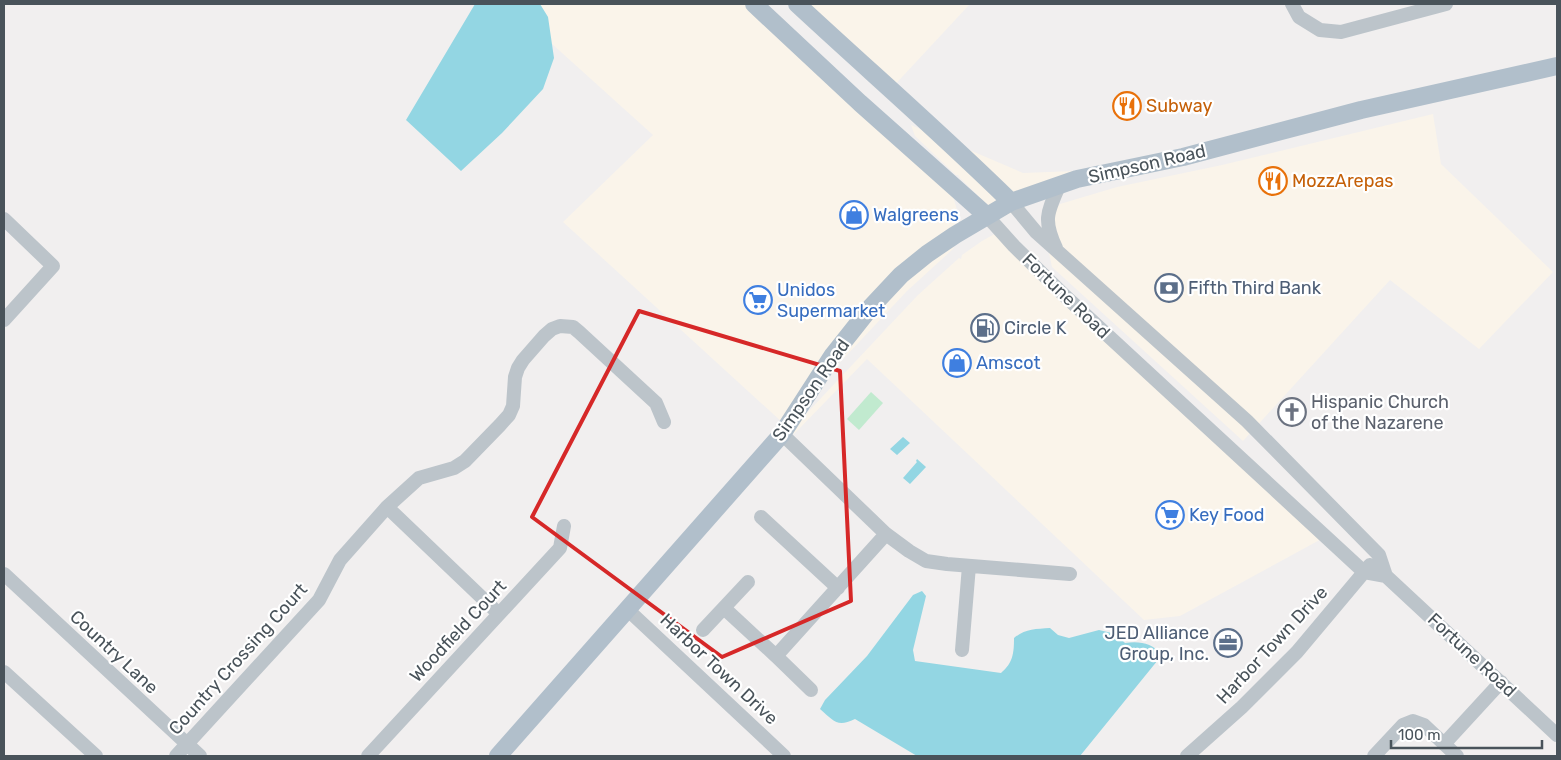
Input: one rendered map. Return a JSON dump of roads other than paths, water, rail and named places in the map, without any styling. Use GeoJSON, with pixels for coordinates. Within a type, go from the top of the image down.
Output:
{"type":"FeatureCollection","features":[{"type":"Feature","properties":{"kind":"main road","name":"Fortune Road"},"geometry":{"type":"LineString","coordinates":[[754,4],[860,103],[987,216]]}},
{"type":"Feature","properties":{"kind":"main road","name":"Fortune Road"},"geometry":{"type":"LineString","coordinates":[[797,4],[967,159],[1011,202]]}},
{"type":"Feature","properties":{"kind":"main road","name":"Simpson Road"},"geometry":{"type":"LineString","coordinates":[[498,756],[782,434],[833,355],[871,307],[901,275],[927,254],[1011,202],[1078,179],[1183,157],[1361,110],[1557,66]]}},
{"type":"Feature","properties":{"kind":"street"},"geometry":{"type":"LineString","coordinates":[[1292,4],[1299,17],[1320,30],[1342,32],[1446,4]]}},
{"type":"Feature","properties":{"kind":"street"},"geometry":{"type":"LineString","coordinates":[[1057,251],[1049,233],[1047,218],[1059,186]]}},
{"type":"Feature","properties":{"kind":"street","name":"Fortune Road"},"geometry":{"type":"LineString","coordinates":[[1011,202],[1036,232],[1247,421],[1379,555],[1386,576],[1557,735]]}},
{"type":"Feature","properties":{"kind":"street","name":"Fortune Road"},"geometry":{"type":"LineString","coordinates":[[987,216],[1014,246],[1065,296],[1364,572]]}},
{"type":"Feature","properties":{"kind":"street"},"geometry":{"type":"LineString","coordinates":[[4,219],[53,266],[4,320]]}},
{"type":"Feature","properties":{"kind":"street","name":"Country Crossing Court"},"geometry":{"type":"LineString","coordinates":[[176,756],[319,600],[340,560],[387,508],[419,478],[454,468],[465,461],[509,415],[513,406],[515,377],[523,360],[552,329],[560,326],[573,328],[579,332],[656,403],[664,422]]}},
{"type":"Feature","properties":{"kind":"street"},"geometry":{"type":"LineString","coordinates":[[782,434],[886,534],[926,561],[1070,574]]}},
{"type":"Feature","properties":{"kind":"street"},"geometry":{"type":"LineString","coordinates":[[387,508],[499,614]]}},
{"type":"Feature","properties":{"kind":"street"},"geometry":{"type":"LineString","coordinates":[[761,517],[838,588]]}},
{"type":"Feature","properties":{"kind":"street","name":"Woodfield Court"},"geometry":{"type":"LineString","coordinates":[[368,756],[560,548],[564,526]]}},
{"type":"Feature","properties":{"kind":"street"},"geometry":{"type":"LineString","coordinates":[[776,656],[886,534]]}},
{"type":"Feature","properties":{"kind":"street","name":"Harbor Town Drive"},"geometry":{"type":"LineString","coordinates":[[1188,756],[1242,707],[1296,652],[1379,555]]}},
{"type":"Feature","properties":{"kind":"street"},"geometry":{"type":"LineString","coordinates":[[962,650],[968,566]]}},
{"type":"Feature","properties":{"kind":"street"},"geometry":{"type":"LineString","coordinates":[[1364,572],[1386,576]]}},
{"type":"Feature","properties":{"kind":"street","name":"Country Lane"},"geometry":{"type":"LineString","coordinates":[[4,574],[200,756]]}},
{"type":"Feature","properties":{"kind":"street"},"geometry":{"type":"LineString","coordinates":[[702,630],[748,582]]}},
{"type":"Feature","properties":{"kind":"street"},"geometry":{"type":"LineString","coordinates":[[724,608],[811,690]]}},
{"type":"Feature","properties":{"kind":"street","name":"Harbor Town Drive"},"geometry":{"type":"LineString","coordinates":[[628,610],[784,756]]}},
{"type":"Feature","properties":{"kind":"street"},"geometry":{"type":"LineString","coordinates":[[4,672],[96,756]]}},
{"type":"Feature","properties":{"kind":"street"},"geometry":{"type":"LineString","coordinates":[[1444,744],[1501,682]]}},
{"type":"Feature","properties":{"kind":"street"},"geometry":{"type":"LineString","coordinates":[[1374,756],[1403,725],[1413,721],[1424,726],[1457,756]]}},
{"type":"Feature","properties":{"kind":"water"},"geometry":{"type":"Polygon","coordinates":[[[475,4],[540,4],[548,17],[554,58],[543,89],[502,133],[461,171],[406,120],[475,4]]]}},
{"type":"Feature","properties":{"kind":"water"},"geometry":{"type":"Polygon","coordinates":[[[903,437],[910,443],[897,455],[890,449],[903,437]]]}},
{"type":"Feature","properties":{"kind":"water"},"geometry":{"type":"Polygon","coordinates":[[[917,459],[926,467],[910,484],[903,478],[917,462],[917,459]]]}},
{"type":"Feature","properties":{"kind":"water"},"geometry":{"type":"Polygon","coordinates":[[[922,591],[926,596],[913,650],[915,661],[1001,673],[1012,657],[1014,638],[1026,631],[1050,628],[1058,635],[1069,638],[1099,630],[1116,634],[1125,643],[1136,642],[1150,645],[1162,655],[1080,756],[917,756],[855,719],[844,723],[836,722],[820,709],[825,700],[867,656],[913,595],[922,591]]]}},
{"type":"Feature","properties":{"kind":"place","name":"Subway"},"geometry":{"type":"Point","coordinates":[1127,106]}},
{"type":"Feature","properties":{"kind":"place","name":"MozzArepas"},"geometry":{"type":"Point","coordinates":[1273,181]}},
{"type":"Feature","properties":{"kind":"place","name":"Walgreens"},"geometry":{"type":"Point","coordinates":[854,215]}},
{"type":"Feature","properties":{"kind":"place","name":"Fifth Third Bank"},"geometry":{"type":"Point","coordinates":[1169,288]}},
{"type":"Feature","properties":{"kind":"place","name":"Unidos Supermarket"},"geometry":{"type":"Point","coordinates":[758,300]}},
{"type":"Feature","properties":{"kind":"place","name":"Circle K"},"geometry":{"type":"Point","coordinates":[985,328]}},
{"type":"Feature","properties":{"kind":"place","name":"Amscot"},"geometry":{"type":"Point","coordinates":[957,363]}},
{"type":"Feature","properties":{"kind":"place","name":"Hispanic Church of the Nazarene"},"geometry":{"type":"Point","coordinates":[1292,412]}},
{"type":"Feature","properties":{"kind":"place","name":"Key Food"},"geometry":{"type":"Point","coordinates":[1170,515]}},
{"type":"Feature","properties":{"kind":"place","name":"JED Alliance Group, Inc."},"geometry":{"type":"Point","coordinates":[1228,643]}}]}
